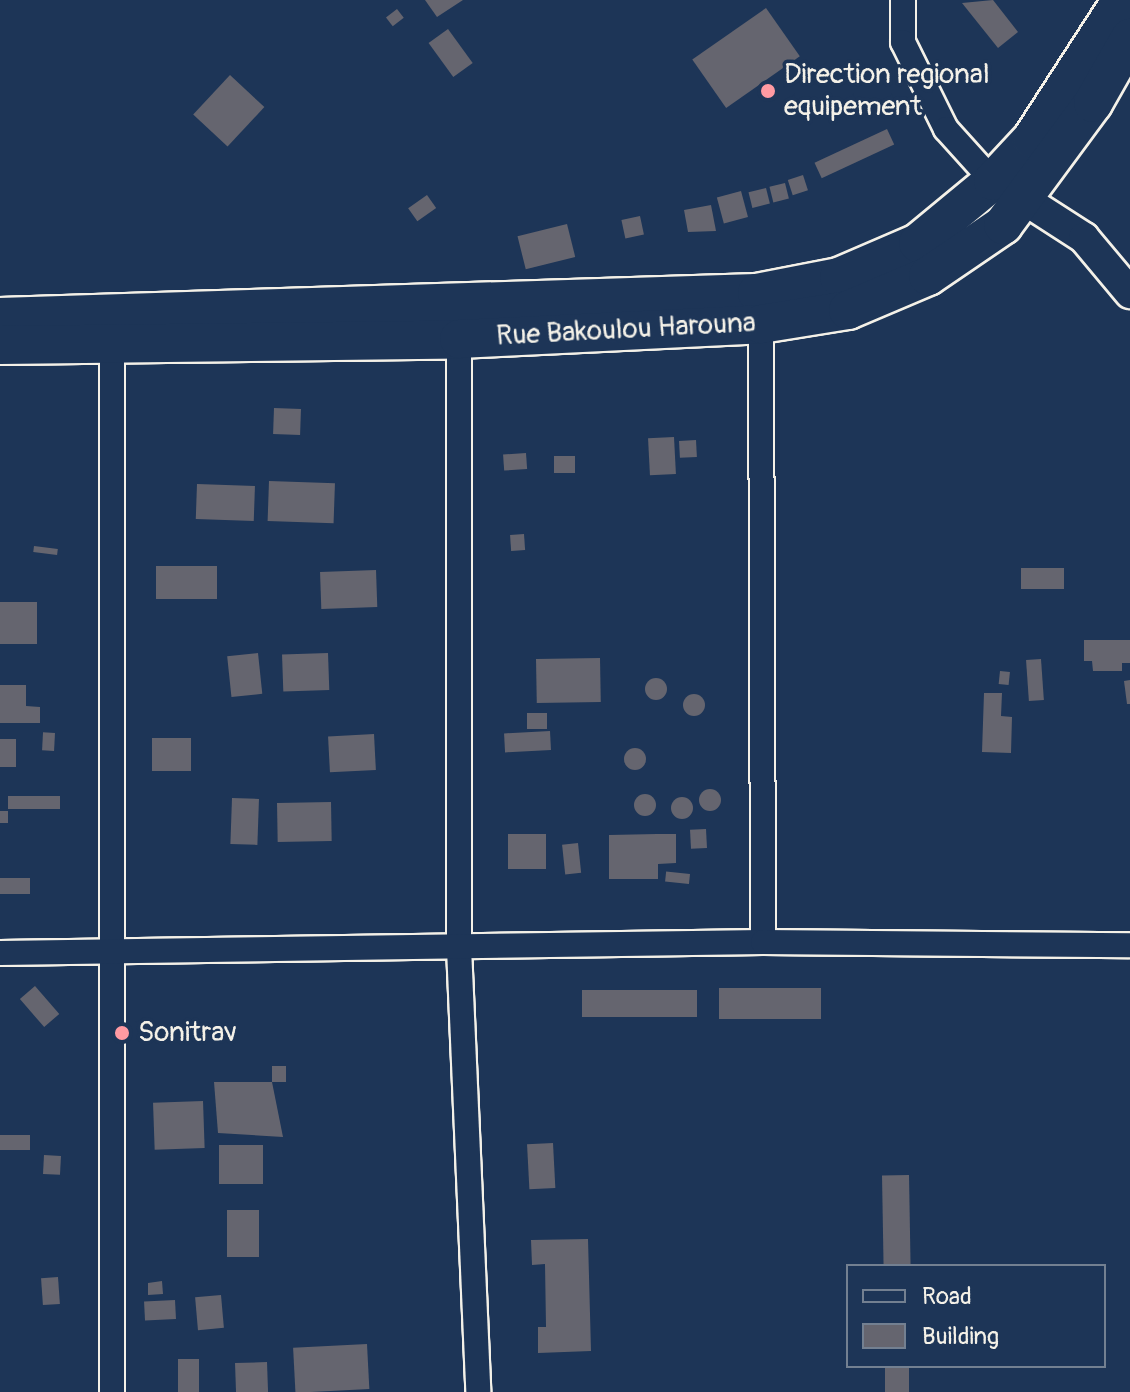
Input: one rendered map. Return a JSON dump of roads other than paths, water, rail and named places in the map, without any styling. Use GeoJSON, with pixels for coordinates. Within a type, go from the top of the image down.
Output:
{"type":"FeatureCollection","features":[{"type":"Feature","properties":{"kind":"highway","name":"Rue Bakoulou Harouna"},"geometry":{"type":"LineString","coordinates":[[0,345],[459,339],[761,324],[848,310],[928,276],[1003,225],[1009,189],[1032,139],[1122,0]]}},
{"type":"Feature","properties":{"kind":"highway","name":"Rue Bakoulou Harouna"},"geometry":{"type":"LineString","coordinates":[[0,317],[757,293],[839,277],[918,243],[1009,189],[1130,38]]}},
{"type":"Feature","properties":{"kind":"street"},"geometry":{"type":"LineString","coordinates":[[905,3],[903,42],[946,129],[1009,189],[1084,238],[1130,293]]}},
{"type":"Feature","properties":{"kind":"street"},"geometry":{"type":"LineString","coordinates":[[761,324],[763,942]]}},
{"type":"Feature","properties":{"kind":"street"},"geometry":{"type":"LineString","coordinates":[[459,339],[459,948],[478,1392]]}},
{"type":"Feature","properties":{"kind":"street"},"geometry":{"type":"LineString","coordinates":[[112,342],[112,1392]]}},
{"type":"Feature","properties":{"kind":"street"},"geometry":{"type":"LineString","coordinates":[[0,953],[763,942],[1130,945]]}},
{"type":"Feature","properties":{"kind":"place","name":"Direction regional equipement"},"geometry":{"type":"Point","coordinates":[768,91]}},
{"type":"Feature","properties":{"kind":"place","name":"Sonitrav"},"geometry":{"type":"Point","coordinates":[122,1033]}}]}
